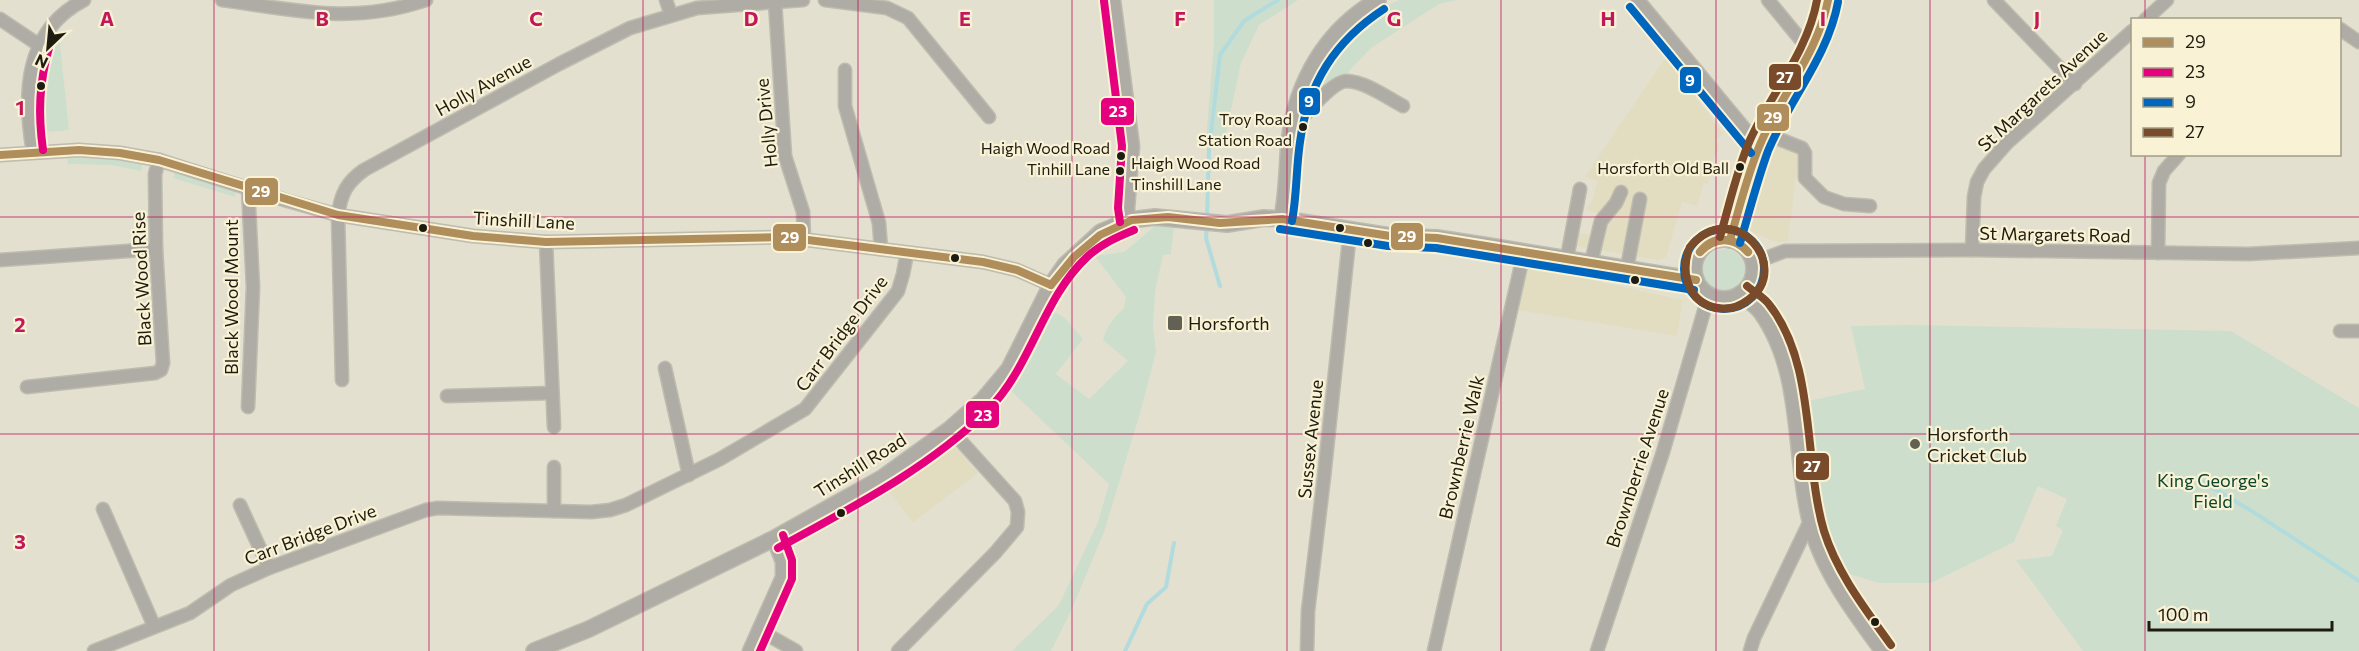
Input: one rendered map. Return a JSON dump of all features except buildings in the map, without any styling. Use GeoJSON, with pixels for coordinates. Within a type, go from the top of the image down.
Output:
{"type":"FeatureCollection","features":[{"type":"Feature","properties":{"kind":"street"},"geometry":{"type":"LineString","coordinates":[[33,152],[27,119],[29,79],[39,45],[55,22],[84,0]]}},
{"type":"Feature","properties":{"kind":"street"},"geometry":{"type":"LineString","coordinates":[[222,0],[295,5],[320,14],[363,14],[392,10],[426,0]]}},
{"type":"Feature","properties":{"kind":"street"},"geometry":{"type":"LineString","coordinates":[[666,0],[671,15]]}},
{"type":"Feature","properties":{"kind":"street","name":"Holly Avenue"},"geometry":{"type":"LineString","coordinates":[[342,380],[338,214],[340,200],[347,185],[364,170],[612,35],[697,8],[802,0]]}},
{"type":"Feature","properties":{"kind":"street"},"geometry":{"type":"LineString","coordinates":[[825,0],[887,8],[908,18],[989,117]]}},
{"type":"Feature","properties":{"kind":"street"},"geometry":{"type":"LineString","coordinates":[[1114,0],[1133,146],[1128,209],[1130,220]]}},
{"type":"Feature","properties":{"kind":"street"},"geometry":{"type":"LineString","coordinates":[[1282,219],[1288,190],[1291,130],[1298,100],[1316,58],[1337,32],[1378,0]]}},
{"type":"Feature","properties":{"kind":"street"},"geometry":{"type":"LineString","coordinates":[[1638,0],[1763,140],[1802,148],[1805,153],[1805,178],[1824,197],[1844,204],[1870,206]]}},
{"type":"Feature","properties":{"kind":"street"},"geometry":{"type":"LineString","coordinates":[[1768,0],[1810,51]]}},
{"type":"Feature","properties":{"kind":"street"},"geometry":{"type":"LineString","coordinates":[[1730,240],[1763,140],[1810,51],[1825,16],[1828,0]]}},
{"type":"Feature","properties":{"kind":"street"},"geometry":{"type":"LineString","coordinates":[[1994,0],[2075,84]]}},
{"type":"Feature","properties":{"kind":"street"},"geometry":{"type":"LineString","coordinates":[[2147,18],[2166,0]]}},
{"type":"Feature","properties":{"kind":"street","name":"Holly Drive"},"geometry":{"type":"LineString","coordinates":[[775,2],[785,156],[802,212],[804,239]]}},
{"type":"Feature","properties":{"kind":"street"},"geometry":{"type":"LineString","coordinates":[[0,19],[39,45]]}},
{"type":"Feature","properties":{"kind":"street"},"geometry":{"type":"LineString","coordinates":[[2341,31],[2359,42]]}},
{"type":"Feature","properties":{"kind":"street","name":"St Margarets Avenue"},"geometry":{"type":"LineString","coordinates":[[1972,250],[1974,197],[1977,182],[1984,169],[2007,143],[2131,33]]}},
{"type":"Feature","properties":{"kind":"street"},"geometry":{"type":"LineString","coordinates":[[845,70],[845,106],[879,223],[881,249]]}},
{"type":"Feature","properties":{"kind":"street"},"geometry":{"type":"LineString","coordinates":[[1291,130],[1333,86],[1345,81],[1362,85],[1403,106]]}},
{"type":"Feature","properties":{"kind":"street","name":"Tinshill Lane"},"geometry":{"type":"LineString","coordinates":[[0,155],[79,150],[120,153],[159,160],[338,214],[473,236],[546,242],[734,237],[804,239],[1010,267],[1051,285]]}},
{"type":"Feature","properties":{"kind":"street"},"geometry":{"type":"LineString","coordinates":[[2158,254],[2159,183],[2164,171],[2177,156]]}},
{"type":"Feature","properties":{"kind":"street","name":"Black Wood Rise"},"geometry":{"type":"LineString","coordinates":[[27,387],[155,373],[161,370],[163,363],[156,249],[155,174],[159,160]]}},
{"type":"Feature","properties":{"kind":"street","name":"Black Wood Mount"},"geometry":{"type":"LineString","coordinates":[[248,188],[252,287],[248,407]]}},
{"type":"Feature","properties":{"kind":"street"},"geometry":{"type":"LineString","coordinates":[[1567,258],[1580,189]]}},
{"type":"Feature","properties":{"kind":"street"},"geometry":{"type":"LineString","coordinates":[[1591,263],[1601,221],[1621,192]]}},
{"type":"Feature","properties":{"kind":"street"},"geometry":{"type":"LineString","coordinates":[[1627,268],[1640,199]]}},
{"type":"Feature","properties":{"kind":"street","name":"Tinshill Road"},"geometry":{"type":"LineString","coordinates":[[534,651],[589,629],[773,539],[882,478],[950,429],[983,400],[1009,369],[1051,285],[1079,250],[1101,232],[1130,220],[1165,216],[1227,224],[1264,218],[1282,219],[1390,236],[1437,238],[1696,280]]}},
{"type":"Feature","properties":{"kind":"street","name":"Sussex Avenue"},"geometry":{"type":"LineString","coordinates":[[1307,651],[1308,611],[1350,231]]}},
{"type":"Feature","properties":{"kind":"street"},"geometry":{"type":"LineString","coordinates":[[1730,240],[1745,248],[1753,263],[1752,280],[1740,294],[1725,299],[1708,294],[1696,280],[1694,271],[1698,254],[1712,242],[1730,240]]}},
{"type":"Feature","properties":{"kind":"street"},"geometry":{"type":"LineString","coordinates":[[546,242],[554,427]]}},
{"type":"Feature","properties":{"kind":"street","name":"St Margarets Road"},"geometry":{"type":"LineString","coordinates":[[1753,263],[1785,252],[1972,250],[2248,254],[2359,248]]}},
{"type":"Feature","properties":{"kind":"street"},"geometry":{"type":"LineString","coordinates":[[0,260],[156,249]]}},
{"type":"Feature","properties":{"kind":"street","name":"Brownberrie Walk"},"geometry":{"type":"LineString","coordinates":[[1434,651],[1524,252]]}},
{"type":"Feature","properties":{"kind":"street","name":"Carr Bridge Drive"},"geometry":{"type":"LineString","coordinates":[[94,651],[190,613],[231,585],[269,568],[426,510],[438,508],[610,510],[626,505],[689,475],[805,409],[898,291],[907,253]]}},
{"type":"Feature","properties":{"kind":"street","name":"Brownberrie Avenue"},"geometry":{"type":"LineString","coordinates":[[1597,651],[1664,452],[1708,294]]}},
{"type":"Feature","properties":{"kind":"street"},"geometry":{"type":"LineString","coordinates":[[1740,294],[1760,311],[1780,351],[1793,399],[1810,521],[1828,567],[1883,651]]}},
{"type":"Feature","properties":{"kind":"street"},"geometry":{"type":"LineString","coordinates":[[2340,331],[2359,331]]}},
{"type":"Feature","properties":{"kind":"street"},"geometry":{"type":"LineString","coordinates":[[665,368],[689,475]]}},
{"type":"Feature","properties":{"kind":"street"},"geometry":{"type":"LineString","coordinates":[[447,396],[471,389],[552,393]]}},
{"type":"Feature","properties":{"kind":"street"},"geometry":{"type":"LineString","coordinates":[[898,651],[995,553],[1017,527],[1018,512],[1015,501],[950,429]]}},
{"type":"Feature","properties":{"kind":"street"},"geometry":{"type":"LineString","coordinates":[[554,467],[554,511]]}},
{"type":"Feature","properties":{"kind":"street"},"geometry":{"type":"LineString","coordinates":[[240,505],[269,568]]}},
{"type":"Feature","properties":{"kind":"street"},"geometry":{"type":"LineString","coordinates":[[103,509],[154,626]]}},
{"type":"Feature","properties":{"kind":"street"},"geometry":{"type":"LineString","coordinates":[[1750,651],[1754,638],[1810,521]]}},
{"type":"Feature","properties":{"kind":"street"},"geometry":{"type":"LineString","coordinates":[[749,651],[782,577],[782,562],[773,539]]}},
{"type":"Feature","properties":{"kind":"street"},"geometry":{"type":"LineString","coordinates":[[759,630],[796,651]]}},
{"type":"Feature","properties":{"kind":"shaded area"},"geometry":{"type":"Polygon","coordinates":[[[1666,57],[1723,134],[1715,140],[1719,147],[1708,170],[1712,171],[1708,184],[1704,183],[1697,206],[1682,202],[1666,257],[1659,260],[1575,246],[1578,233],[1602,237],[1609,216],[1586,210],[1592,201],[1597,181],[1585,177],[1666,57]]]}},
{"type":"Feature","properties":{"kind":"shaded area"},"geometry":{"type":"Polygon","coordinates":[[[1772,144],[1799,153],[1788,241],[1776,242],[1745,229],[1772,144]]]}},
{"type":"Feature","properties":{"kind":"shaded area"},"geometry":{"type":"Polygon","coordinates":[[[1527,266],[1683,300],[1677,336],[1517,310],[1527,266]]]}},
{"type":"Feature","properties":{"kind":"shaded area"},"geometry":{"type":"Polygon","coordinates":[[[950,441],[978,473],[913,522],[885,487],[950,441]]]}},
{"type":"Feature","properties":{"kind":"green space"},"geometry":{"type":"Polygon","coordinates":[[[1214,0],[1298,0],[1259,25],[1241,63],[1224,143],[1206,139],[1214,44],[1214,0]]]}},
{"type":"Feature","properties":{"kind":"green space"},"geometry":{"type":"Polygon","coordinates":[[[1399,0],[1457,0],[1439,4],[1371,48],[1343,77],[1306,102],[1323,67],[1340,40],[1364,19],[1399,0]]]}},
{"type":"Feature","properties":{"kind":"green space"},"geometry":{"type":"Polygon","coordinates":[[[59,35],[69,130],[50,132],[43,127],[42,90],[48,58],[59,35]]]}},
{"type":"Feature","properties":{"kind":"green space"},"geometry":{"type":"Polygon","coordinates":[[[67,158],[111,159],[142,164],[141,171],[111,165],[68,164],[67,158]]]}},
{"type":"Feature","properties":{"kind":"green space"},"geometry":{"type":"Polygon","coordinates":[[[175,171],[236,191],[235,197],[173,178],[175,171]]]}},
{"type":"Feature","properties":{"kind":"green space"},"geometry":{"type":"Polygon","coordinates":[[[1155,226],[1174,226],[1171,254],[1163,255],[1155,291],[1153,326],[1156,352],[1104,532],[1072,609],[1051,651],[1012,651],[1059,605],[1098,522],[1109,484],[1010,390],[1051,310],[1065,318],[1083,339],[1056,374],[1089,399],[1128,361],[1103,340],[1111,322],[1124,308],[1126,297],[1095,256],[1124,252],[1155,226]]]}},
{"type":"Feature","properties":{"kind":"green space"},"geometry":{"type":"Polygon","coordinates":[[[1724,249],[1739,255],[1745,270],[1739,285],[1724,291],[1709,285],[1703,270],[1709,255],[1724,249]]]}},
{"type":"Feature","properties":{"kind":"green space","name":"King George's Field"},"geometry":{"type":"Polygon","coordinates":[[[1851,326],[2231,331],[2359,408],[2359,651],[2083,651],[2016,560],[2052,556],[2063,530],[2056,526],[2067,499],[2038,486],[2014,542],[1931,583],[1879,583],[1846,573],[1824,535],[1814,494],[1803,402],[1865,389],[1851,326]]]}},
{"type":"Feature","properties":{"kind":"waterway"},"geometry":{"type":"LineString","coordinates":[[1207,218],[1209,150],[1220,55],[1244,21],[1278,0]]}},
{"type":"Feature","properties":{"kind":"waterway"},"geometry":{"type":"LineString","coordinates":[[1207,226],[1206,238],[1220,286]]}},
{"type":"Feature","properties":{"kind":"waterway"},"geometry":{"type":"LineString","coordinates":[[2201,481],[2255,513],[2359,581]]}},
{"type":"Feature","properties":{"kind":"waterway"},"geometry":{"type":"LineString","coordinates":[[1125,651],[1147,604],[1166,587],[1174,543]]}},
{"type":"Feature","properties":{"kind":"transit line","name":"27"},"geometry":{"type":"LineString","coordinates":[[1720,237],[1745,151],[1806,37],[1817,0]]}},
{"type":"Feature","properties":{"kind":"transit line","name":"29"},"geometry":{"type":"LineString","coordinates":[[1730,240],[1759,147],[1816,39],[1828,0]]}},
{"type":"Feature","properties":{"kind":"transit line","name":"23"},"geometry":{"type":"LineString","coordinates":[[1104,1],[1122,146],[1118,208],[1120,222]]}},
{"type":"Feature","properties":{"kind":"transit line","name":"9"},"geometry":{"type":"LineString","coordinates":[[1740,243],[1768,151],[1826,41],[1838,2]]}},
{"type":"Feature","properties":{"kind":"transit line","name":"9"},"geometry":{"type":"LineString","coordinates":[[1630,7],[1751,153]]}},
{"type":"Feature","properties":{"kind":"transit line","name":"9"},"geometry":{"type":"LineString","coordinates":[[1292,221],[1300,142],[1304,121],[1317,82],[1327,65],[1351,35],[1384,9]]}},
{"type":"Feature","properties":{"kind":"transit line","name":"23"},"geometry":{"type":"LineString","coordinates":[[43,150],[40,99],[49,48]]}},
{"type":"Feature","properties":{"kind":"transit line","name":"29"},"geometry":{"type":"LineString","coordinates":[[0,155],[79,150],[120,153],[159,160],[338,215],[473,236],[546,242],[784,237],[983,262],[1017,270],[1051,285]]}},
{"type":"Feature","properties":{"kind":"transit line","name":"29"},"geometry":{"type":"LineString","coordinates":[[1051,285],[1074,257],[1100,235],[1132,220],[1168,217],[1220,223],[1282,219],[1390,236],[1437,238],[1696,280]]}},
{"type":"Feature","properties":{"kind":"transit line","name":"9"},"geometry":{"type":"LineString","coordinates":[[1280,229],[1388,246],[1436,248],[1694,290]]}},
{"type":"Feature","properties":{"kind":"transit line","name":"9"},"geometry":{"type":"LineString","coordinates":[[1724,229],[1739,232],[1752,241],[1761,254],[1764,269],[1761,284],[1752,297],[1739,306],[1724,309],[1709,306],[1696,297],[1687,284],[1684,269],[1687,254],[1696,241],[1709,232],[1724,229]]}},
{"type":"Feature","properties":{"kind":"transit line","name":"27"},"geometry":{"type":"LineString","coordinates":[[1688,252],[1686,270],[1690,288],[1694,295],[1708,305],[1722,309],[1737,306],[1748,300],[1761,286],[1765,271],[1761,255],[1753,242],[1740,232],[1724,229],[1707,233],[1690,247]]}},
{"type":"Feature","properties":{"kind":"transit line","name":"23"},"geometry":{"type":"LineString","coordinates":[[778,548],[888,486],[965,431],[1003,393],[1059,292],[1072,274],[1098,248],[1134,230]]}},
{"type":"Feature","properties":{"kind":"transit line","name":"29"},"geometry":{"type":"LineString","coordinates":[[1700,252],[1705,246],[1717,240],[1730,240],[1748,252]]}},
{"type":"Feature","properties":{"kind":"transit line","name":"29"},"geometry":{"type":"LineString","coordinates":[[1700,252],[1712,243],[1724,240],[1736,243],[1748,252]]}},
{"type":"Feature","properties":{"kind":"transit line","name":"27"},"geometry":{"type":"LineString","coordinates":[[1747,286],[1768,303],[1784,327],[1794,354],[1807,413],[1818,503],[1824,531],[1836,562],[1853,591],[1891,645]]}},
{"type":"Feature","properties":{"kind":"transit line","name":"23"},"geometry":{"type":"LineString","coordinates":[[760,651],[792,579],[792,560],[783,535]]}},
{"type":"Feature","properties":{"kind":"place","name":"Troy Road Station Road"},"geometry":{"type":"Point","coordinates":[1303,127]}},
{"type":"Feature","properties":{"kind":"place","name":"Haigh Wood Road Tinhill Lane"},"geometry":{"type":"Point","coordinates":[1121,156]}},
{"type":"Feature","properties":{"kind":"place","name":"Horsforth Old Ball"},"geometry":{"type":"Point","coordinates":[1740,167]}},
{"type":"Feature","properties":{"kind":"place","name":"Haigh Wood Road Tinshill Lane"},"geometry":{"type":"Point","coordinates":[1120,171]}},
{"type":"Feature","properties":{"kind":"place","name":"Horsforth"},"geometry":{"type":"Point","coordinates":[1175,323]}},
{"type":"Feature","properties":{"kind":"place","name":"Horsforth Cricket Club"},"geometry":{"type":"Point","coordinates":[1915,444]}}]}
